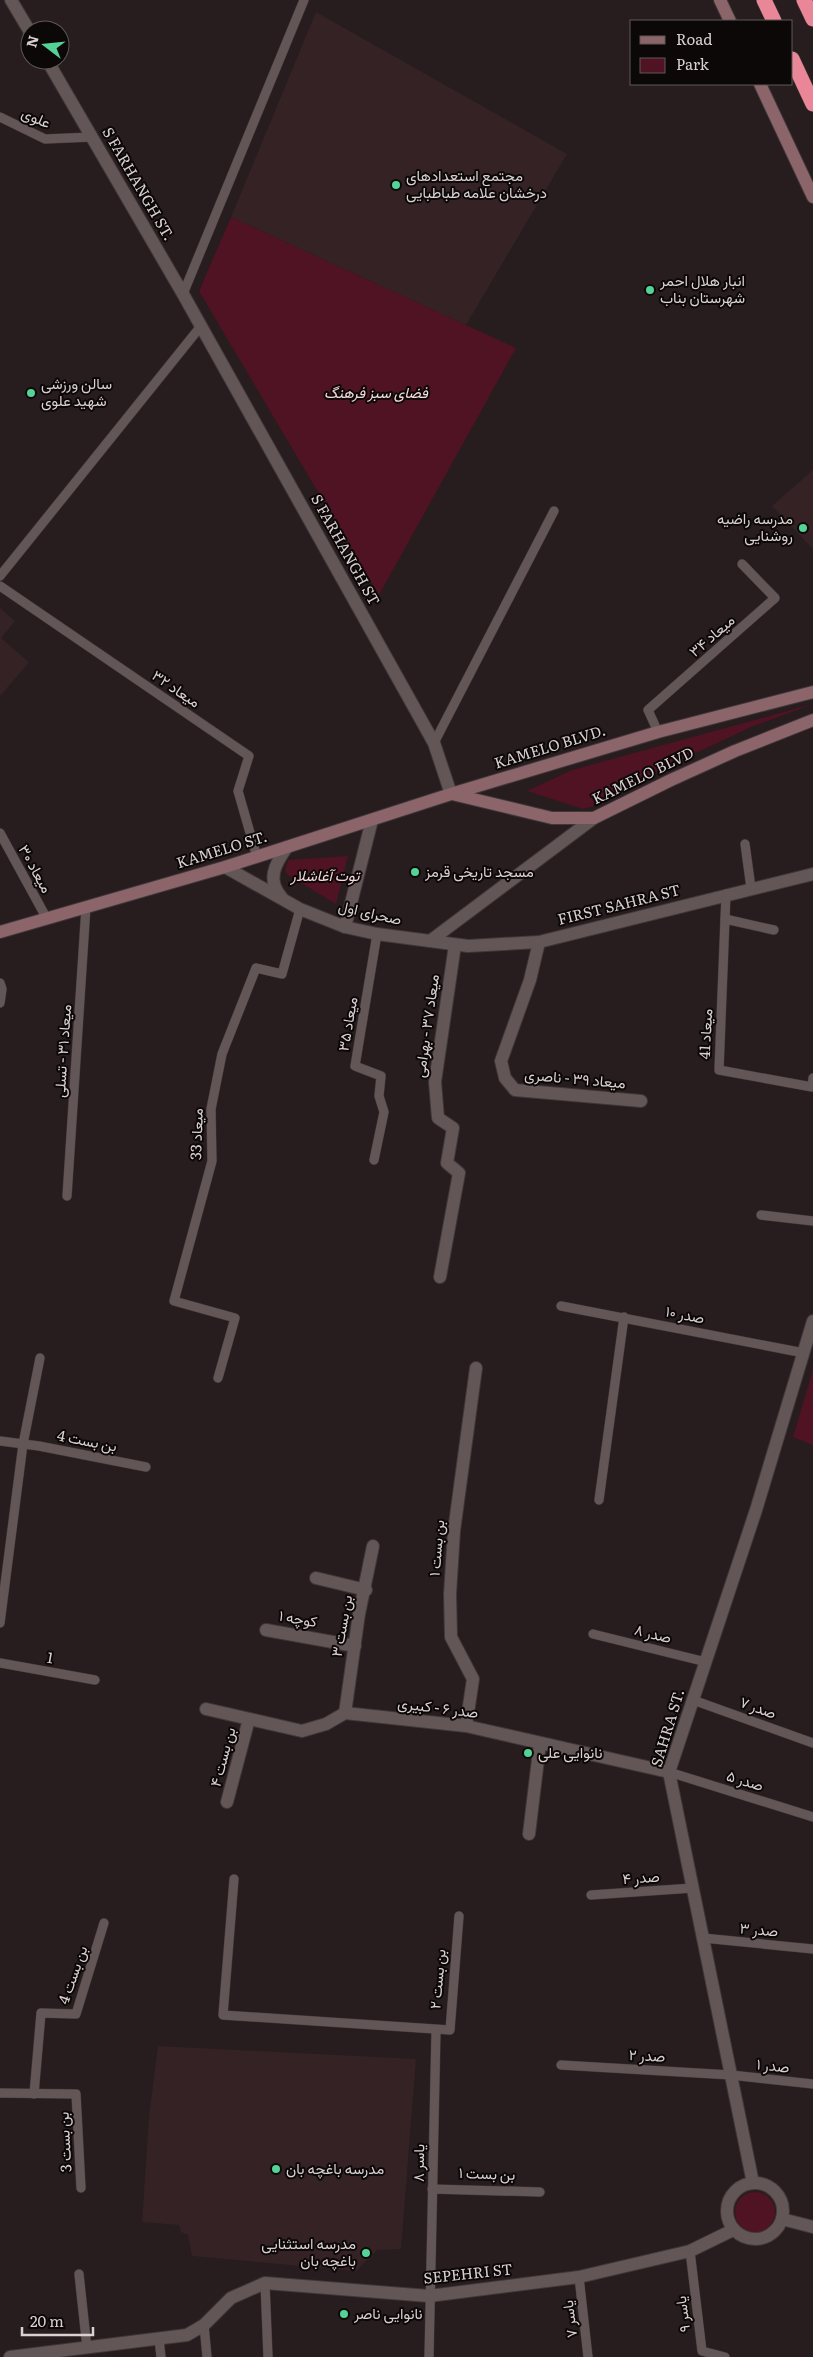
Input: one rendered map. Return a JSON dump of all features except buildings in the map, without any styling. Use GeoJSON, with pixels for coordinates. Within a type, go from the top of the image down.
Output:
{"type":"FeatureCollection","features":[{"type":"Feature","properties":{"kind":"highway"},"geometry":{"type":"LineString","coordinates":[[764,0],[774,20]]}},
{"type":"Feature","properties":{"kind":"highway"},"geometry":{"type":"LineString","coordinates":[[804,0],[813,19]]}},
{"type":"Feature","properties":{"kind":"highway"},"geometry":{"type":"LineString","coordinates":[[793,61],[813,104]]}},
{"type":"Feature","properties":{"kind":"street"},"geometry":{"type":"LineString","coordinates":[[11,0],[23,20]]}},
{"type":"Feature","properties":{"kind":"street"},"geometry":{"type":"LineString","coordinates":[[720,0],[730,20]]}},
{"type":"Feature","properties":{"kind":"street","name":"S FARHANGH ST."},"geometry":{"type":"LineString","coordinates":[[53,70],[201,326]]}},
{"type":"Feature","properties":{"kind":"street"},"geometry":{"type":"LineString","coordinates":[[760,85],[813,197]]}},
{"type":"Feature","properties":{"kind":"street","name":"S FARHANGH ST"},"geometry":{"type":"LineString","coordinates":[[201,326],[434,743],[451,794]]}},
{"type":"Feature","properties":{"kind":"street","name":"KAMELO BLVD"},"geometry":{"type":"LineString","coordinates":[[658,732],[813,692]]}},
{"type":"Feature","properties":{"kind":"street","name":"KAMELO BLVD"},"geometry":{"type":"LineString","coordinates":[[451,794],[552,818],[594,818],[716,759],[813,720]]}},
{"type":"Feature","properties":{"kind":"street","name":"KAMELO BLVD."},"geometry":{"type":"LineString","coordinates":[[451,794],[658,732]]}},
{"type":"Feature","properties":{"kind":"street","name":"KAMELO ST."},"geometry":{"type":"LineString","coordinates":[[0,932],[225,867],[451,794]]}},
{"type":"Feature","properties":{"kind":"street"},"geometry":{"type":"LineString","coordinates":[[430,941],[594,818]]}},
{"type":"Feature","properties":{"kind":"street"},"geometry":{"type":"LineString","coordinates":[[345,927],[372,820]]}},
{"type":"Feature","properties":{"kind":"street"},"geometry":{"type":"LineString","coordinates":[[284,900],[274,887],[272,879],[276,863],[287,847]]}},
{"type":"Feature","properties":{"kind":"street","name":"صحرای اول"},"geometry":{"type":"LineString","coordinates":[[225,867],[300,909],[345,927],[377,934],[430,941]]}},
{"type":"Feature","properties":{"kind":"street","name":"FIRST SAHRA ST"},"geometry":{"type":"LineString","coordinates":[[430,941],[468,946],[539,942],[726,894],[813,874]]}},
{"type":"Feature","properties":{"kind":"street","name":"میعاد ۳۹ - ناصری"},"geometry":{"type":"LineString","coordinates":[[539,942],[530,980],[501,1062],[505,1078],[515,1090],[641,1101]]}},
{"type":"Feature","properties":{"kind":"street","name":"میعاد ۳۷ - بهرامی"},"geometry":{"type":"LineString","coordinates":[[440,1277],[459,1173],[447,1163],[453,1128],[438,1118],[435,1082],[455,945]]}},
{"type":"Feature","properties":{"kind":"street","name":"SAHRA ST."},"geometry":{"type":"LineString","coordinates":[[753,2183],[669,1772],[756,1510],[813,1322]]}},
{"type":"Feature","properties":{"kind":"street","name":"بن بست ۱"},"geometry":{"type":"LineString","coordinates":[[466,1726],[473,1678],[451,1637],[450,1594],[454,1531],[476,1368]]}},
{"type":"Feature","properties":{"kind":"street","name":"بن بست ۳"},"geometry":{"type":"LineString","coordinates":[[345,1713],[359,1614],[366,1590],[373,1546]]}},
{"type":"Feature","properties":{"kind":"street"},"geometry":{"type":"LineString","coordinates":[[316,1578],[366,1590]]}},
{"type":"Feature","properties":{"kind":"street","name":"کوچه ۱"},"geometry":{"type":"LineString","coordinates":[[266,1630],[354,1646]]}},
{"type":"Feature","properties":{"kind":"street"},"geometry":{"type":"LineString","coordinates":[[206,1709],[302,1731],[326,1724],[345,1713]]}},
{"type":"Feature","properties":{"kind":"street","name":"صدر ۶ - کبیری"},"geometry":{"type":"LineString","coordinates":[[345,1713],[466,1726],[669,1772]]}},
{"type":"Feature","properties":{"kind":"street","name":"بن بست ۴"},"geometry":{"type":"LineString","coordinates":[[228,1802],[249,1719]]}},
{"type":"Feature","properties":{"kind":"street"},"geometry":{"type":"LineString","coordinates":[[529,1834],[540,1743]]}},
{"type":"Feature","properties":{"kind":"street"},"geometry":{"type":"LineString","coordinates":[[753,2183],[768,2186],[779,2196],[782,2203],[782,2219],[774,2232],[761,2239],[746,2239],[733,2230],[726,2216],[728,2200],[738,2188],[753,2183]]}},
{"type":"Feature","properties":{"kind":"street"},"geometry":{"type":"LineString","coordinates":[[782,2219],[813,2227]]}},
{"type":"Feature","properties":{"kind":"street","name":"SEPEHRI ST"},"geometry":{"type":"LineString","coordinates":[[159,2339],[186,2335],[204,2325],[232,2298],[265,2283],[430,2296],[579,2277],[690,2251],[733,2230]]}},
{"type":"Feature","properties":{"kind":"street"},"geometry":{"type":"LineString","coordinates":[[10,2357],[159,2339]]}},
{"type":"Feature","properties":{"kind":"lane"},"geometry":{"type":"LineString","coordinates":[[183,294],[304,0]]}},
{"type":"Feature","properties":{"kind":"lane","name":"علوی"},"geometry":{"type":"LineString","coordinates":[[0,116],[45,139],[92,137]]}},
{"type":"Feature","properties":{"kind":"lane"},"geometry":{"type":"LineString","coordinates":[[0,576],[201,326]]}},
{"type":"Feature","properties":{"kind":"lane"},"geometry":{"type":"LineString","coordinates":[[434,743],[554,511]]}},
{"type":"Feature","properties":{"kind":"lane","name":"میعاد ۳۴"},"geometry":{"type":"LineString","coordinates":[[658,732],[648,710],[775,598],[742,564]]}},
{"type":"Feature","properties":{"kind":"lane","name":"میعاد ۳۲"},"geometry":{"type":"LineString","coordinates":[[0,586],[249,756],[238,790],[256,857]]}},
{"type":"Feature","properties":{"kind":"lane","name":"میعاد ۳۰"},"geometry":{"type":"LineString","coordinates":[[0,833],[47,918]]}},
{"type":"Feature","properties":{"kind":"lane"},"geometry":{"type":"LineString","coordinates":[[745,844],[751,888]]}},
{"type":"Feature","properties":{"kind":"lane","name":"میعاد 41"},"geometry":{"type":"LineString","coordinates":[[726,894],[719,1070],[812,1087],[813,1078]]}},
{"type":"Feature","properties":{"kind":"lane","name":"میعاد ۳۱ - تسلی"},"geometry":{"type":"LineString","coordinates":[[67,1196],[86,907]]}},
{"type":"Feature","properties":{"kind":"lane","name":"میعاد 33"},"geometry":{"type":"LineString","coordinates":[[218,1378],[235,1318],[174,1301],[212,1161],[211,1109],[222,1054],[256,968],[282,974],[300,909]]}},
{"type":"Feature","properties":{"kind":"lane"},"geometry":{"type":"LineString","coordinates":[[725,919],[774,930]]}},
{"type":"Feature","properties":{"kind":"lane","name":"میعاد ۳۵"},"geometry":{"type":"LineString","coordinates":[[374,1160],[384,1112],[380,1096],[381,1076],[355,1066],[377,934]]}},
{"type":"Feature","properties":{"kind":"lane"},"geometry":{"type":"LineString","coordinates":[[0,983],[0,1003]]}},
{"type":"Feature","properties":{"kind":"lane"},"geometry":{"type":"LineString","coordinates":[[761,1215],[813,1221]]}},
{"type":"Feature","properties":{"kind":"lane","name":"صدر ۱۰"},"geometry":{"type":"LineString","coordinates":[[561,1306],[804,1353]]}},
{"type":"Feature","properties":{"kind":"lane"},"geometry":{"type":"LineString","coordinates":[[599,1500],[624,1317]]}},
{"type":"Feature","properties":{"kind":"lane"},"geometry":{"type":"LineString","coordinates":[[0,1623],[23,1444],[40,1358]]}},
{"type":"Feature","properties":{"kind":"lane","name":"بن بست 4"},"geometry":{"type":"LineString","coordinates":[[0,1441],[146,1467]]}},
{"type":"Feature","properties":{"kind":"lane","name":"صدر ۸"},"geometry":{"type":"LineString","coordinates":[[593,1634],[706,1662]]}},
{"type":"Feature","properties":{"kind":"lane","name":"1"},"geometry":{"type":"LineString","coordinates":[[0,1663],[94,1680]]}},
{"type":"Feature","properties":{"kind":"lane","name":"صدر ۷"},"geometry":{"type":"LineString","coordinates":[[693,1700],[813,1743]]}},
{"type":"Feature","properties":{"kind":"lane","name":"صدر ۵"},"geometry":{"type":"LineString","coordinates":[[669,1772],[813,1817]]}},
{"type":"Feature","properties":{"kind":"lane"},"geometry":{"type":"LineString","coordinates":[[234,1879],[223,2015],[436,2031]]}},
{"type":"Feature","properties":{"kind":"lane","name":"صدر ۴"},"geometry":{"type":"LineString","coordinates":[[591,1896],[693,1888]]}},
{"type":"Feature","properties":{"kind":"lane","name":"بن بست ۲"},"geometry":{"type":"LineString","coordinates":[[436,2031],[450,2030],[459,1916]]}},
{"type":"Feature","properties":{"kind":"lane","name":"بن بست 4"},"geometry":{"type":"LineString","coordinates":[[34,2094],[41,2013],[76,2014],[104,1923]]}},
{"type":"Feature","properties":{"kind":"lane","name":"صدر ۳"},"geometry":{"type":"LineString","coordinates":[[703,1938],[813,1949]]}},
{"type":"Feature","properties":{"kind":"lane","name":"یاسر ۸"},"geometry":{"type":"LineString","coordinates":[[429,2357],[436,2031]]}},
{"type":"Feature","properties":{"kind":"lane","name":"صدر ۲"},"geometry":{"type":"LineString","coordinates":[[561,2065],[731,2075]]}},
{"type":"Feature","properties":{"kind":"lane","name":"صدر ۱"},"geometry":{"type":"LineString","coordinates":[[731,2075],[813,2084]]}},
{"type":"Feature","properties":{"kind":"lane"},"geometry":{"type":"LineString","coordinates":[[0,2093],[34,2094]]}},
{"type":"Feature","properties":{"kind":"lane","name":"بن بست 3"},"geometry":{"type":"LineString","coordinates":[[34,2094],[76,2094],[81,2188]]}},
{"type":"Feature","properties":{"kind":"lane","name":"بن بست ۱"},"geometry":{"type":"LineString","coordinates":[[432,2189],[540,2192]]}},
{"type":"Feature","properties":{"kind":"lane","name":"یاسر ۹"},"geometry":{"type":"LineString","coordinates":[[690,2251],[702,2351],[724,2357]]}},
{"type":"Feature","properties":{"kind":"lane"},"geometry":{"type":"LineString","coordinates":[[80,2274],[87,2348]]}},
{"type":"Feature","properties":{"kind":"lane","name":"یاسر ۷"},"geometry":{"type":"LineString","coordinates":[[579,2277],[588,2357]]}},
{"type":"Feature","properties":{"kind":"lane"},"geometry":{"type":"LineString","coordinates":[[265,2283],[268,2357]]}},
{"type":"Feature","properties":{"kind":"lane"},"geometry":{"type":"LineString","coordinates":[[204,2325],[207,2357]]}},
{"type":"Feature","properties":{"kind":"lane"},"geometry":{"type":"LineString","coordinates":[[159,2339],[161,2357]]}},
{"type":"Feature","properties":{"kind":"shaded area","name":"مجتمع استعدادهای درخشان علامه طباطبایی"},"geometry":{"type":"Polygon","coordinates":[[[316,12],[567,154],[466,325],[231,217],[316,12]]]}},
{"type":"Feature","properties":{"kind":"shaded area","name":"مدرسه راضیه روشنایی"},"geometry":{"type":"Polygon","coordinates":[[[813,470],[813,549],[772,506],[813,470]]]}},
{"type":"Feature","properties":{"kind":"shaded area"},"geometry":{"type":"Polygon","coordinates":[[[0,608],[15,621],[1,638],[29,662],[0,696],[0,608]]]}},
{"type":"Feature","properties":{"kind":"shaded area","name":"مدرسه باغچه بان"},"geometry":{"type":"Polygon","coordinates":[[[158,2046],[416,2059],[401,2249],[377,2250],[356,2271],[192,2256],[188,2235],[181,2232],[179,2225],[142,2222],[149,2116],[158,2046]]]}},
{"type":"Feature","properties":{"kind":"green space","name":"فضای سبز فرهنگ"},"geometry":{"type":"Polygon","coordinates":[[[231,217],[516,348],[379,595],[199,291],[231,217]]]}},
{"type":"Feature","properties":{"kind":"green space"},"geometry":{"type":"Polygon","coordinates":[[[813,704],[751,727],[681,760],[597,805],[583,809],[527,791],[572,770],[813,704]]]}},
{"type":"Feature","properties":{"kind":"green space","name":"توت آغاشلار"},"geometry":{"type":"Polygon","coordinates":[[[348,856],[336,904],[288,875],[285,871],[288,860],[348,856]]]}},
{"type":"Feature","properties":{"kind":"green space"},"geometry":{"type":"Polygon","coordinates":[[[813,1370],[813,1445],[793,1437],[813,1370]]]}},
{"type":"Feature","properties":{"kind":"green space"},"geometry":{"type":"Polygon","coordinates":[[[755,2192],[769,2198],[775,2212],[769,2226],[755,2232],[741,2226],[735,2212],[741,2198],[755,2192]]]}},
{"type":"Feature","properties":{"kind":"place","name":"مجتمع استعدادهای درخشان علامه طباطبایی"},"geometry":{"type":"Point","coordinates":[396,185]}},
{"type":"Feature","properties":{"kind":"place","name":"انبار هلال احمر شهرستان بناب"},"geometry":{"type":"Point","coordinates":[650,290]}},
{"type":"Feature","properties":{"kind":"place","name":"سالن ورزشی شهید علوی"},"geometry":{"type":"Point","coordinates":[31,393]}},
{"type":"Feature","properties":{"kind":"place","name":"مدرسه راضیه روشنایی"},"geometry":{"type":"Point","coordinates":[803,528]}},
{"type":"Feature","properties":{"kind":"place","name":"مسجد تاریخی قرمز"},"geometry":{"type":"Point","coordinates":[415,872]}},
{"type":"Feature","properties":{"kind":"place","name":"نانوایی علی"},"geometry":{"type":"Point","coordinates":[528,1753]}},
{"type":"Feature","properties":{"kind":"place","name":"مدرسه باغچه بان"},"geometry":{"type":"Point","coordinates":[276,2169]}},
{"type":"Feature","properties":{"kind":"place","name":"مدرسه استثنایی باغچه بان"},"geometry":{"type":"Point","coordinates":[366,2253]}},
{"type":"Feature","properties":{"kind":"place","name":"نانوایی ناصر"},"geometry":{"type":"Point","coordinates":[344,2314]}}]}
